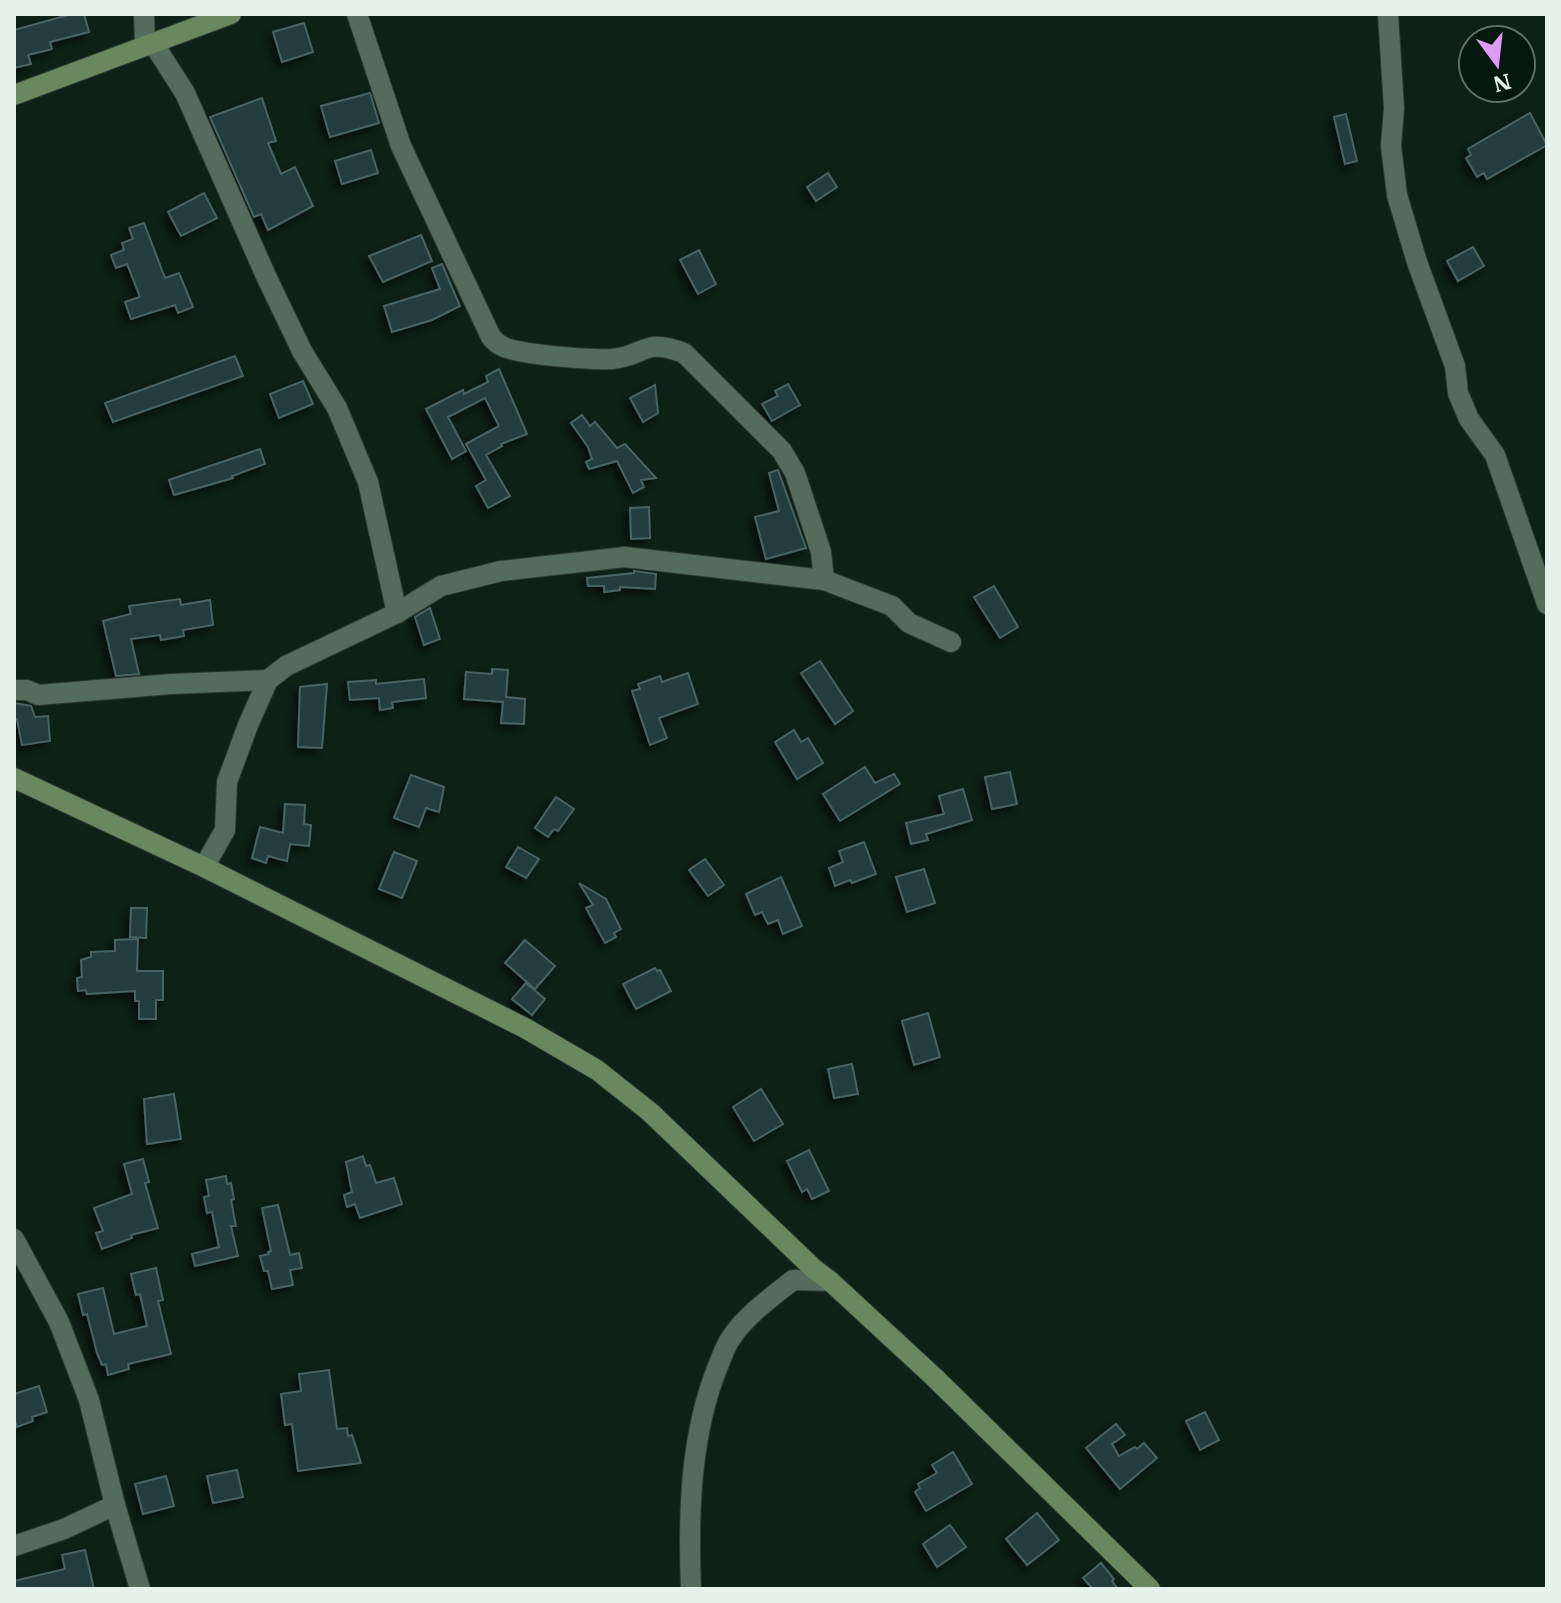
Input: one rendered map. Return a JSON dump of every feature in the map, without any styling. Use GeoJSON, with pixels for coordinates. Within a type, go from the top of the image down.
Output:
{"type":"FeatureCollection","features":[{"type":"Feature","properties":{"kind":"street"},"geometry":{"type":"LineString","coordinates":[[144,14],[149,45],[185,93],[296,338],[337,408],[368,482],[397,613]]}},
{"type":"Feature","properties":{"kind":"street"},"geometry":{"type":"LineString","coordinates":[[14,95],[231,14]]}},
{"type":"Feature","properties":{"kind":"street"},"geometry":{"type":"LineString","coordinates":[[357,14],[401,146],[491,337],[500,346],[517,352],[541,354],[609,359],[648,346],[666,346],[684,353],[782,451],[795,473],[821,552],[824,580]]}},
{"type":"Feature","properties":{"kind":"street"},"geometry":{"type":"LineString","coordinates":[[1388,14],[1394,108],[1391,146],[1397,195],[1417,262],[1455,366],[1458,393],[1469,419],[1495,455],[1547,604]]}},
{"type":"Feature","properties":{"kind":"street"},"geometry":{"type":"LineString","coordinates":[[204,867],[225,830],[227,782],[268,680],[286,666],[397,613],[441,586],[501,571],[625,557],[824,580],[892,606],[909,623],[951,642]]}},
{"type":"Feature","properties":{"kind":"street"},"geometry":{"type":"LineString","coordinates":[[14,690],[27,690],[38,695],[268,680]]}},
{"type":"Feature","properties":{"kind":"street"},"geometry":{"type":"LineString","coordinates":[[14,778],[204,867],[525,1028],[597,1070],[650,1112],[814,1269],[934,1377],[1150,1589]]}},
{"type":"Feature","properties":{"kind":"street"},"geometry":{"type":"LineString","coordinates":[[14,1239],[59,1322],[89,1400],[140,1589]]}},
{"type":"Feature","properties":{"kind":"street"},"geometry":{"type":"LineString","coordinates":[[691,1589],[689,1548],[693,1473],[706,1395],[730,1339],[753,1313],[793,1280],[830,1281]]}},
{"type":"Feature","properties":{"kind":"street"},"geometry":{"type":"LineString","coordinates":[[14,1546],[64,1529],[115,1505]]}},
{"type":"Feature","properties":{"kind":"building"},"geometry":{"type":"Polygon","coordinates":[[[72,14],[84,14],[89,32],[50,42],[52,49],[28,55],[31,64],[14,68],[14,30],[72,14]]]}},
{"type":"Feature","properties":{"kind":"building"},"geometry":{"type":"Polygon","coordinates":[[[304,23],[313,52],[282,62],[273,32],[304,23]]]}},
{"type":"Feature","properties":{"kind":"building"},"geometry":{"type":"Polygon","coordinates":[[[370,93],[379,123],[330,137],[321,106],[370,93]]]}},
{"type":"Feature","properties":{"kind":"building"},"geometry":{"type":"Polygon","coordinates":[[[262,98],[276,141],[268,143],[281,174],[295,167],[313,206],[268,230],[261,214],[254,217],[210,117],[262,98]]]}},
{"type":"Feature","properties":{"kind":"building"},"geometry":{"type":"Polygon","coordinates":[[[1530,113],[1547,145],[1487,179],[1484,173],[1477,177],[1466,158],[1471,155],[1468,149],[1530,113]]]}},
{"type":"Feature","properties":{"kind":"building"},"geometry":{"type":"Polygon","coordinates":[[[1346,114],[1357,161],[1345,164],[1334,117],[1346,114]]]}},
{"type":"Feature","properties":{"kind":"building"},"geometry":{"type":"Polygon","coordinates":[[[371,150],[378,173],[342,184],[335,161],[371,150]]]}},
{"type":"Feature","properties":{"kind":"building"},"geometry":{"type":"Polygon","coordinates":[[[828,173],[837,187],[816,201],[807,187],[828,173]]]}},
{"type":"Feature","properties":{"kind":"building"},"geometry":{"type":"Polygon","coordinates":[[[204,193],[217,218],[181,236],[168,212],[204,193]]]}},
{"type":"Feature","properties":{"kind":"building"},"geometry":{"type":"Polygon","coordinates":[[[144,223],[165,278],[179,273],[193,307],[178,313],[175,305],[131,319],[125,302],[140,297],[127,264],[116,268],[111,255],[124,250],[122,243],[133,239],[129,228],[144,223]]]}},
{"type":"Feature","properties":{"kind":"building"},"geometry":{"type":"Polygon","coordinates":[[[421,235],[432,261],[383,282],[369,256],[421,235]]]}},
{"type":"Feature","properties":{"kind":"building"},"geometry":{"type":"Polygon","coordinates":[[[1473,247],[1484,266],[1458,281],[1447,261],[1473,247]]]}},
{"type":"Feature","properties":{"kind":"building"},"geometry":{"type":"Polygon","coordinates":[[[699,250],[716,284],[698,294],[680,260],[699,250]]]}},
{"type":"Feature","properties":{"kind":"building"},"geometry":{"type":"Polygon","coordinates":[[[442,264],[460,306],[432,320],[392,332],[384,306],[440,289],[432,268],[442,264]]]}},
{"type":"Feature","properties":{"kind":"building"},"geometry":{"type":"Polygon","coordinates":[[[235,356],[243,376],[113,422],[105,403],[235,356]]]}},
{"type":"Feature","properties":{"kind":"building"},"geometry":{"type":"Polygon","coordinates":[[[499,369],[527,434],[501,444],[486,455],[510,496],[488,508],[476,486],[486,480],[466,444],[499,426],[485,398],[448,417],[466,451],[452,459],[426,409],[463,390],[464,394],[488,382],[486,376],[499,369]]]}},
{"type":"Feature","properties":{"kind":"building"},"geometry":{"type":"Polygon","coordinates":[[[303,381],[313,404],[279,418],[270,394],[303,381]]]}},
{"type":"Feature","properties":{"kind":"building"},"geometry":{"type":"Polygon","coordinates":[[[788,384],[800,405],[772,421],[762,404],[778,396],[775,391],[788,384]]]}},
{"type":"Feature","properties":{"kind":"building"},"geometry":{"type":"Polygon","coordinates":[[[655,385],[658,413],[643,422],[630,398],[655,385]]]}},
{"type":"Feature","properties":{"kind":"building"},"geometry":{"type":"Polygon","coordinates":[[[582,415],[590,426],[595,422],[617,448],[625,444],[656,478],[641,480],[644,487],[633,493],[617,461],[589,469],[586,462],[592,459],[588,447],[571,423],[582,415]]]}},
{"type":"Feature","properties":{"kind":"building"},"geometry":{"type":"Polygon","coordinates":[[[260,449],[265,464],[233,478],[174,495],[169,480],[260,449]]]}},
{"type":"Feature","properties":{"kind":"building"},"geometry":{"type":"Polygon","coordinates":[[[778,470],[806,548],[766,559],[755,517],[779,511],[769,473],[778,470]]]}},
{"type":"Feature","properties":{"kind":"building"},"geometry":{"type":"Polygon","coordinates":[[[649,507],[650,538],[631,539],[630,508],[649,507]]]}},
{"type":"Feature","properties":{"kind":"building"},"geometry":{"type":"Polygon","coordinates":[[[634,571],[656,574],[655,589],[620,587],[620,590],[604,592],[604,586],[588,586],[587,578],[634,571]]]}},
{"type":"Feature","properties":{"kind":"building"},"geometry":{"type":"Polygon","coordinates":[[[994,586],[1018,627],[1000,638],[974,597],[994,586]]]}},
{"type":"Feature","properties":{"kind":"building"},"geometry":{"type":"Polygon","coordinates":[[[180,599],[181,605],[210,600],[213,625],[183,630],[184,636],[161,640],[160,635],[131,639],[139,674],[116,676],[103,621],[131,614],[129,606],[180,599]]]}},
{"type":"Feature","properties":{"kind":"building"},"geometry":{"type":"Polygon","coordinates":[[[430,608],[440,639],[424,645],[415,617],[430,608]]]}},
{"type":"Feature","properties":{"kind":"building"},"geometry":{"type":"Polygon","coordinates":[[[820,661],[853,711],[835,724],[801,673],[820,661]]]}},
{"type":"Feature","properties":{"kind":"building"},"geometry":{"type":"Polygon","coordinates":[[[492,669],[508,670],[506,697],[525,699],[524,724],[501,723],[503,702],[464,699],[466,672],[492,674],[492,669]]]}},
{"type":"Feature","properties":{"kind":"building"},"geometry":{"type":"Polygon","coordinates":[[[688,673],[698,704],[659,718],[667,738],[650,745],[632,691],[640,689],[638,684],[660,676],[662,682],[688,673]]]}},
{"type":"Feature","properties":{"kind":"building"},"geometry":{"type":"Polygon","coordinates":[[[424,679],[426,698],[392,702],[393,708],[380,710],[379,698],[350,700],[348,682],[376,680],[376,684],[424,679]]]}},
{"type":"Feature","properties":{"kind":"building"},"geometry":{"type":"Polygon","coordinates":[[[327,684],[322,748],[298,747],[300,687],[327,684]]]}},
{"type":"Feature","properties":{"kind":"building"},"geometry":{"type":"Polygon","coordinates":[[[14,703],[31,706],[35,717],[48,716],[50,741],[22,745],[17,719],[14,720],[14,703]]]}},
{"type":"Feature","properties":{"kind":"building"},"geometry":{"type":"Polygon","coordinates":[[[794,730],[801,742],[808,738],[823,763],[797,779],[775,742],[794,730]]]}},
{"type":"Feature","properties":{"kind":"building"},"geometry":{"type":"Polygon","coordinates":[[[865,767],[875,783],[894,774],[900,784],[840,821],[823,794],[865,767]]]}},
{"type":"Feature","properties":{"kind":"building"},"geometry":{"type":"Polygon","coordinates":[[[1010,772],[1017,804],[992,809],[985,777],[1010,772]]]}},
{"type":"Feature","properties":{"kind":"building"},"geometry":{"type":"Polygon","coordinates":[[[411,775],[444,787],[439,812],[426,808],[419,827],[394,818],[411,775]]]}},
{"type":"Feature","properties":{"kind":"building"},"geometry":{"type":"Polygon","coordinates":[[[963,789],[972,820],[926,834],[928,840],[911,844],[906,823],[944,814],[939,796],[963,789]]]}},
{"type":"Feature","properties":{"kind":"building"},"geometry":{"type":"Polygon","coordinates":[[[556,797],[574,809],[558,831],[554,829],[548,837],[535,828],[556,797]]]}},
{"type":"Feature","properties":{"kind":"building"},"geometry":{"type":"Polygon","coordinates":[[[285,804],[305,805],[304,824],[311,825],[309,846],[290,844],[287,861],[268,856],[266,863],[252,858],[260,827],[283,833],[285,804]]]}},
{"type":"Feature","properties":{"kind":"building"},"geometry":{"type":"Polygon","coordinates":[[[864,842],[876,874],[835,886],[829,868],[843,862],[839,851],[864,842]]]}},
{"type":"Feature","properties":{"kind":"building"},"geometry":{"type":"Polygon","coordinates":[[[518,847],[539,859],[526,878],[506,867],[518,847]]]}},
{"type":"Feature","properties":{"kind":"building"},"geometry":{"type":"Polygon","coordinates":[[[394,852],[417,861],[402,898],[379,889],[394,852]]]}},
{"type":"Feature","properties":{"kind":"building"},"geometry":{"type":"Polygon","coordinates":[[[705,859],[724,885],[708,896],[689,870],[705,859]]]}},
{"type":"Feature","properties":{"kind":"building"},"geometry":{"type":"Polygon","coordinates":[[[924,869],[935,903],[907,912],[896,877],[924,869]]]}},
{"type":"Feature","properties":{"kind":"building"},"geometry":{"type":"Polygon","coordinates":[[[781,877],[802,926],[783,934],[778,920],[768,924],[762,912],[755,915],[746,894],[781,877]]]}},
{"type":"Feature","properties":{"kind":"building"},"geometry":{"type":"Polygon","coordinates":[[[579,883],[606,899],[621,929],[614,933],[616,937],[605,943],[586,908],[593,905],[579,883]]]}},
{"type":"Feature","properties":{"kind":"building"},"geometry":{"type":"Polygon","coordinates":[[[131,908],[147,908],[146,938],[130,937],[131,908]]]}},
{"type":"Feature","properties":{"kind":"building"},"geometry":{"type":"Polygon","coordinates":[[[138,939],[137,971],[163,971],[163,1000],[156,1000],[156,1019],[139,1019],[139,1001],[135,1001],[135,991],[87,994],[86,990],[78,991],[77,978],[82,977],[81,960],[91,957],[91,952],[115,951],[115,940],[138,939]]]}},
{"type":"Feature","properties":{"kind":"building"},"geometry":{"type":"Polygon","coordinates":[[[525,940],[555,966],[535,989],[505,963],[525,940]]]}},
{"type":"Feature","properties":{"kind":"building"},"geometry":{"type":"Polygon","coordinates":[[[655,968],[660,970],[671,991],[636,1009],[623,984],[655,968]]]}},
{"type":"Feature","properties":{"kind":"building"},"geometry":{"type":"Polygon","coordinates":[[[526,983],[545,999],[532,1015],[512,999],[526,983]]]}},
{"type":"Feature","properties":{"kind":"building"},"geometry":{"type":"Polygon","coordinates":[[[928,1013],[940,1057],[914,1065],[902,1021],[928,1013]]]}},
{"type":"Feature","properties":{"kind":"building"},"geometry":{"type":"Polygon","coordinates":[[[852,1064],[858,1094],[834,1098],[828,1069],[852,1064]]]}},
{"type":"Feature","properties":{"kind":"building"},"geometry":{"type":"Polygon","coordinates":[[[761,1089],[783,1124],[754,1141],[733,1107],[761,1089]]]}},
{"type":"Feature","properties":{"kind":"building"},"geometry":{"type":"Polygon","coordinates":[[[174,1094],[181,1139],[147,1144],[144,1099],[174,1094]]]}},
{"type":"Feature","properties":{"kind":"building"},"geometry":{"type":"Polygon","coordinates":[[[809,1150],[829,1191],[812,1199],[807,1189],[802,1192],[787,1161],[809,1150]]]}},
{"type":"Feature","properties":{"kind":"building"},"geometry":{"type":"Polygon","coordinates":[[[363,1156],[366,1166],[370,1165],[376,1183],[394,1178],[402,1204],[360,1218],[355,1204],[347,1207],[344,1195],[352,1192],[346,1162],[363,1156]]]}},
{"type":"Feature","properties":{"kind":"building"},"geometry":{"type":"Polygon","coordinates":[[[143,1159],[149,1182],[145,1183],[158,1228],[131,1235],[132,1238],[102,1249],[96,1233],[103,1231],[94,1208],[132,1194],[124,1164],[143,1159]]]}},
{"type":"Feature","properties":{"kind":"building"},"geometry":{"type":"Polygon","coordinates":[[[226,1176],[227,1184],[231,1183],[234,1199],[231,1200],[236,1226],[231,1226],[238,1256],[195,1266],[192,1254],[219,1247],[212,1212],[207,1213],[204,1197],[209,1196],[206,1180],[226,1176]]]}},
{"type":"Feature","properties":{"kind":"building"},"geometry":{"type":"Polygon","coordinates":[[[278,1205],[290,1255],[299,1253],[302,1268],[290,1270],[293,1285],[272,1289],[260,1256],[271,1251],[262,1208],[278,1205]]]}},
{"type":"Feature","properties":{"kind":"building"},"geometry":{"type":"Polygon","coordinates":[[[156,1268],[163,1300],[158,1301],[171,1354],[128,1364],[129,1369],[108,1375],[106,1364],[102,1365],[97,1353],[87,1314],[83,1315],[78,1294],[103,1288],[114,1334],[147,1326],[140,1294],[136,1295],[131,1274],[156,1268]]]}},
{"type":"Feature","properties":{"kind":"building"},"geometry":{"type":"Polygon","coordinates":[[[329,1370],[337,1429],[347,1428],[348,1436],[352,1435],[361,1463],[298,1471],[292,1424],[285,1425],[281,1394],[301,1391],[299,1374],[329,1370]]]}},
{"type":"Feature","properties":{"kind":"building"},"geometry":{"type":"Polygon","coordinates":[[[39,1386],[47,1412],[17,1427],[14,1394],[39,1386]]]}},
{"type":"Feature","properties":{"kind":"building"},"geometry":{"type":"Polygon","coordinates":[[[1205,1412],[1219,1440],[1200,1450],[1186,1421],[1205,1412]]]}},
{"type":"Feature","properties":{"kind":"building"},"geometry":{"type":"Polygon","coordinates":[[[1116,1424],[1125,1435],[1112,1444],[1119,1456],[1144,1443],[1157,1458],[1120,1489],[1086,1448],[1116,1424]]]}},
{"type":"Feature","properties":{"kind":"building"},"geometry":{"type":"Polygon","coordinates":[[[953,1452],[972,1484],[926,1511],[915,1492],[920,1488],[918,1484],[937,1473],[932,1465],[953,1452]]]}},
{"type":"Feature","properties":{"kind":"building"},"geometry":{"type":"Polygon","coordinates":[[[237,1470],[243,1497],[213,1503],[207,1476],[237,1470]]]}},
{"type":"Feature","properties":{"kind":"building"},"geometry":{"type":"Polygon","coordinates":[[[166,1476],[174,1506],[143,1514],[135,1484],[166,1476]]]}},
{"type":"Feature","properties":{"kind":"building"},"geometry":{"type":"Polygon","coordinates":[[[1037,1513],[1059,1540],[1027,1565],[1006,1539],[1037,1513]]]}},
{"type":"Feature","properties":{"kind":"building"},"geometry":{"type":"Polygon","coordinates":[[[950,1525],[966,1547],[937,1567],[923,1544],[950,1525]]]}},
{"type":"Feature","properties":{"kind":"building"},"geometry":{"type":"Polygon","coordinates":[[[85,1550],[94,1589],[14,1589],[14,1581],[65,1569],[62,1555],[85,1550]]]}},
{"type":"Feature","properties":{"kind":"building"},"geometry":{"type":"Polygon","coordinates":[[[1101,1563],[1118,1589],[1093,1589],[1083,1578],[1101,1563]]]}}]}
